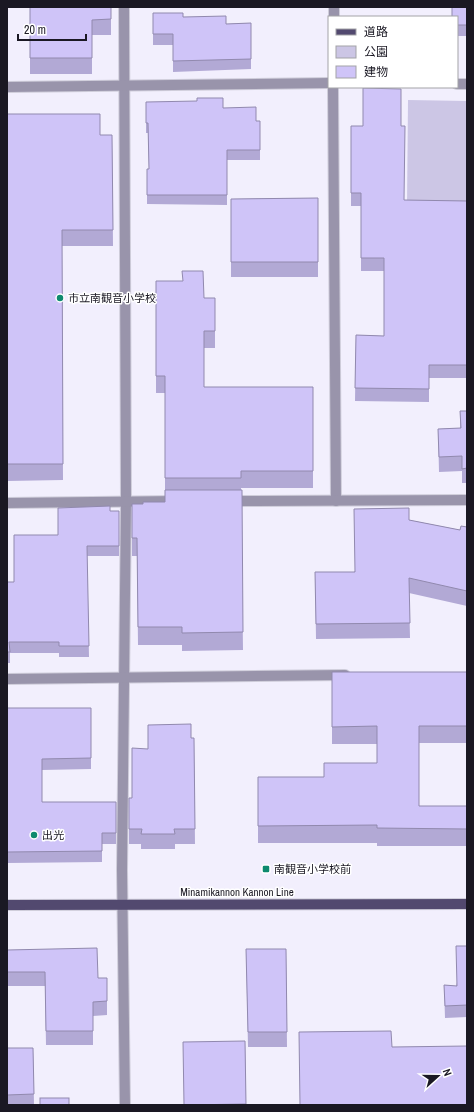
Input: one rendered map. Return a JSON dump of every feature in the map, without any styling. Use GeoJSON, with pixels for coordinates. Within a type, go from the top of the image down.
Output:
{"type":"FeatureCollection","features":[{"type":"Feature","properties":{"kind":"main road","name":"Minamikannon Kannon Line"},"geometry":{"type":"LineString","coordinates":[[7,905],[467,904]]}},
{"type":"Feature","properties":{"kind":"street"},"geometry":{"type":"LineString","coordinates":[[124,7],[126,501],[123,904],[125,1105]]}},
{"type":"Feature","properties":{"kind":"street"},"geometry":{"type":"LineString","coordinates":[[7,87],[328,83]]}},
{"type":"Feature","properties":{"kind":"street"},"geometry":{"type":"LineString","coordinates":[[333,88],[336,501]]}},
{"type":"Feature","properties":{"kind":"street"},"geometry":{"type":"LineString","coordinates":[[219,501],[467,500]]}},
{"type":"Feature","properties":{"kind":"street"},"geometry":{"type":"LineString","coordinates":[[7,503],[188,501]]}},
{"type":"Feature","properties":{"kind":"street"},"geometry":{"type":"LineString","coordinates":[[7,680],[355,675]]}},
{"type":"Feature","properties":{"kind":"green space"},"geometry":{"type":"Polygon","coordinates":[[[408,100],[467,101],[467,208],[407,207],[408,100]]]}},
{"type":"Feature","properties":{"kind":"building"},"geometry":{"type":"Polygon","coordinates":[[[30,7],[111,7],[111,19],[92,20],[92,58],[30,58],[30,7]]]}},
{"type":"Feature","properties":{"kind":"building"},"geometry":{"type":"Polygon","coordinates":[[[452,7],[467,7],[467,25],[458,25],[458,16],[452,16],[452,7]]]}},
{"type":"Feature","properties":{"kind":"building"},"geometry":{"type":"Polygon","coordinates":[[[153,13],[183,13],[183,17],[226,16],[226,24],[251,23],[251,59],[173,61],[173,34],[153,34],[153,13]]]}},
{"type":"Feature","properties":{"kind":"building"},"geometry":{"type":"Polygon","coordinates":[[[363,88],[401,89],[401,126],[405,126],[404,200],[467,201],[467,365],[429,365],[429,389],[355,388],[356,335],[384,336],[384,258],[361,258],[361,193],[351,193],[351,126],[363,126],[363,88]]]}},
{"type":"Feature","properties":{"kind":"building"},"geometry":{"type":"Polygon","coordinates":[[[197,98],[223,98],[223,108],[256,107],[256,121],[260,121],[260,150],[227,150],[227,195],[147,195],[147,169],[149,169],[146,102],[197,101],[197,98]]]}},
{"type":"Feature","properties":{"kind":"building","name":"市立南観音小学校"},"geometry":{"type":"Polygon","coordinates":[[[7,114],[100,114],[100,135],[112,135],[113,230],[62,230],[63,464],[7,464],[7,114]]]}},
{"type":"Feature","properties":{"kind":"building"},"geometry":{"type":"Polygon","coordinates":[[[318,198],[318,262],[231,262],[231,199],[318,198]]]}},
{"type":"Feature","properties":{"kind":"building"},"geometry":{"type":"Polygon","coordinates":[[[182,271],[203,271],[204,298],[215,298],[215,331],[204,331],[204,387],[313,387],[313,471],[241,471],[241,478],[165,478],[165,376],[156,376],[156,281],[183,281],[182,271]]]}},
{"type":"Feature","properties":{"kind":"building"},"geometry":{"type":"Polygon","coordinates":[[[460,411],[467,411],[467,468],[462,469],[462,456],[439,457],[438,429],[461,428],[460,411]]]}},
{"type":"Feature","properties":{"kind":"building"},"geometry":{"type":"Polygon","coordinates":[[[165,490],[242,490],[243,632],[182,633],[182,627],[138,627],[137,538],[132,538],[132,504],[143,504],[143,502],[165,502],[165,490]]]}},
{"type":"Feature","properties":{"kind":"building"},"geometry":{"type":"Polygon","coordinates":[[[110,506],[110,511],[119,511],[119,546],[87,546],[89,646],[59,646],[59,642],[9,642],[10,652],[7,652],[7,582],[14,582],[14,535],[58,535],[58,508],[110,506]]]}},
{"type":"Feature","properties":{"kind":"building"},"geometry":{"type":"Polygon","coordinates":[[[409,508],[409,520],[460,530],[461,526],[467,527],[467,591],[409,578],[410,623],[316,624],[315,572],[355,572],[354,509],[409,508]]]}},
{"type":"Feature","properties":{"kind":"building"},"geometry":{"type":"Polygon","coordinates":[[[332,672],[467,672],[467,726],[419,726],[419,806],[467,806],[467,829],[377,828],[377,825],[258,826],[258,777],[324,777],[324,763],[377,763],[377,726],[332,727],[332,672]]]}},
{"type":"Feature","properties":{"kind":"building"},"geometry":{"type":"Polygon","coordinates":[[[7,708],[91,708],[91,758],[42,759],[42,802],[116,802],[116,833],[102,833],[102,851],[7,852],[7,708]]]}},
{"type":"Feature","properties":{"kind":"building"},"geometry":{"type":"Polygon","coordinates":[[[191,724],[191,738],[194,738],[195,829],[174,829],[175,834],[141,834],[142,829],[129,829],[129,798],[132,798],[132,748],[148,749],[148,725],[191,724]]]}},
{"type":"Feature","properties":{"kind":"building"},"geometry":{"type":"Polygon","coordinates":[[[456,946],[467,946],[467,1005],[445,1006],[444,985],[457,986],[456,946]]]}},
{"type":"Feature","properties":{"kind":"building"},"geometry":{"type":"Polygon","coordinates":[[[97,948],[98,978],[107,978],[107,1001],[93,1002],[93,1031],[46,1031],[45,972],[7,972],[7,950],[97,948]]]}},
{"type":"Feature","properties":{"kind":"building"},"geometry":{"type":"Polygon","coordinates":[[[246,949],[286,949],[287,1032],[248,1032],[246,949]]]}},
{"type":"Feature","properties":{"kind":"building"},"geometry":{"type":"Polygon","coordinates":[[[391,1031],[392,1047],[467,1046],[467,1105],[300,1105],[299,1032],[391,1031]]]}},
{"type":"Feature","properties":{"kind":"building"},"geometry":{"type":"Polygon","coordinates":[[[245,1041],[246,1104],[184,1105],[183,1042],[245,1041]]]}},
{"type":"Feature","properties":{"kind":"building"},"geometry":{"type":"Polygon","coordinates":[[[7,1048],[33,1048],[34,1094],[7,1095],[7,1048]]]}},
{"type":"Feature","properties":{"kind":"building"},"geometry":{"type":"Polygon","coordinates":[[[40,1098],[69,1098],[69,1105],[40,1105],[40,1098]]]}},
{"type":"Feature","properties":{"kind":"place","name":"市立南観音小学校"},"geometry":{"type":"Point","coordinates":[60,298]}},
{"type":"Feature","properties":{"kind":"place","name":"出光"},"geometry":{"type":"Point","coordinates":[34,835]}},
{"type":"Feature","properties":{"kind":"place","name":"南観音小学校前"},"geometry":{"type":"Point","coordinates":[266,869]}}]}
